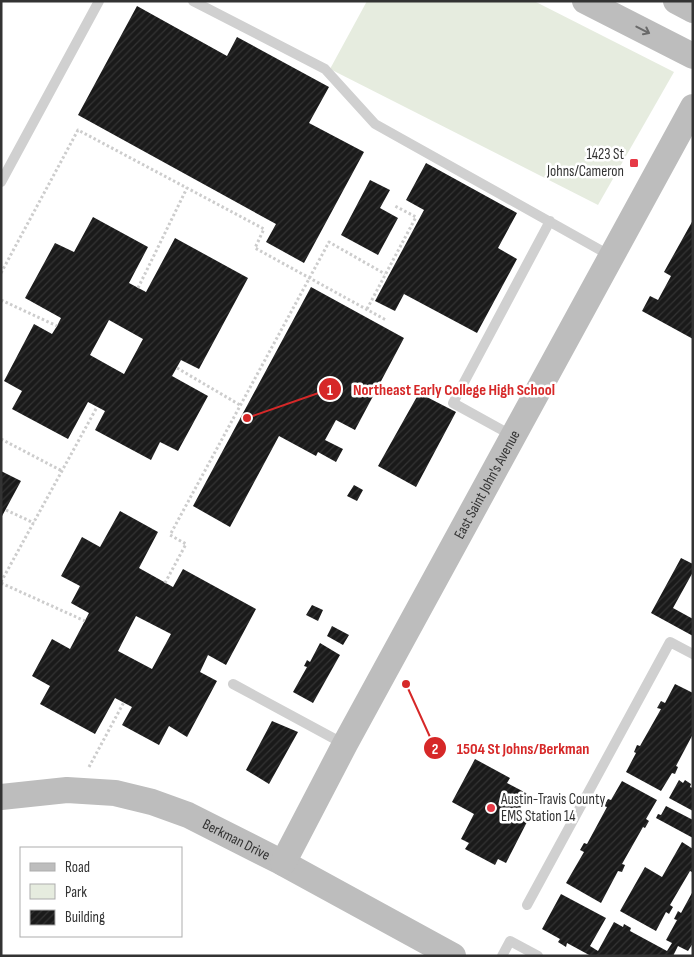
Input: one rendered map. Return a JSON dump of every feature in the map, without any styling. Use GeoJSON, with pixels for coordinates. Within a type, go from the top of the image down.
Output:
{"type":"FeatureCollection","features":[{"type":"Feature","properties":{"kind":"street"},"geometry":{"type":"LineString","coordinates":[[585,1],[693,56]]}},
{"type":"Feature","properties":{"kind":"street"},"geometry":{"type":"LineString","coordinates":[[676,1],[693,10]]}},
{"type":"Feature","properties":{"kind":"street","name":"East Saint John's Avenue"},"geometry":{"type":"LineString","coordinates":[[283,863],[345,744],[692,112]]}},
{"type":"Feature","properties":{"kind":"street","name":"Berkman Drive"},"geometry":{"type":"LineString","coordinates":[[1,797],[67,790],[115,793],[152,802],[188,815],[283,863],[453,956]]}},
{"type":"Feature","properties":{"kind":"lane"},"geometry":{"type":"LineString","coordinates":[[1,182],[99,1]]}},
{"type":"Feature","properties":{"kind":"lane"},"geometry":{"type":"LineString","coordinates":[[193,1],[325,69],[375,124],[612,256]]}},
{"type":"Feature","properties":{"kind":"lane"},"geometry":{"type":"LineString","coordinates":[[513,436],[454,403],[550,221]]}},
{"type":"Feature","properties":{"kind":"lane"},"geometry":{"type":"LineString","coordinates":[[527,905],[670,642],[693,654]]}},
{"type":"Feature","properties":{"kind":"lane"},"geometry":{"type":"LineString","coordinates":[[232,684],[345,744]]}},
{"type":"Feature","properties":{"kind":"lane"},"geometry":{"type":"LineString","coordinates":[[502,956],[510,941],[538,956]]}},
{"type":"Feature","properties":{"kind":"path"},"geometry":{"type":"LineString","coordinates":[[1,272],[78,130],[264,229],[255,248],[386,320]]}},
{"type":"Feature","properties":{"kind":"path"},"geometry":{"type":"LineString","coordinates":[[138,288],[187,188]]}},
{"type":"Feature","properties":{"kind":"path"},"geometry":{"type":"LineString","coordinates":[[367,309],[416,217],[395,206]]}},
{"type":"Feature","properties":{"kind":"path"},"geometry":{"type":"LineString","coordinates":[[165,583],[186,544],[170,535],[329,242],[385,274]]}},
{"type":"Feature","properties":{"kind":"path"},"geometry":{"type":"LineString","coordinates":[[1,300],[57,326]]}},
{"type":"Feature","properties":{"kind":"path"},"geometry":{"type":"LineString","coordinates":[[177,368],[240,405]]}},
{"type":"Feature","properties":{"kind":"path"},"geometry":{"type":"LineString","coordinates":[[84,621],[1,582],[97,407]]}},
{"type":"Feature","properties":{"kind":"path"},"geometry":{"type":"LineString","coordinates":[[1,439],[62,471]]}},
{"type":"Feature","properties":{"kind":"path"},"geometry":{"type":"LineString","coordinates":[[6,510],[34,523]]}},
{"type":"Feature","properties":{"kind":"path"},"geometry":{"type":"LineString","coordinates":[[89,767],[124,702]]}},
{"type":"Feature","properties":{"kind":"green space"},"geometry":{"type":"Polygon","coordinates":[[[367,1],[534,1],[674,72],[598,205],[330,69],[367,1]]]}},
{"type":"Feature","properties":{"kind":"building"},"geometry":{"type":"Polygon","coordinates":[[[137,6],[227,56],[237,37],[329,87],[309,123],[364,152],[304,263],[266,242],[276,224],[78,115],[137,6]]]}},
{"type":"Feature","properties":{"kind":"building"},"geometry":{"type":"Polygon","coordinates":[[[426,163],[517,213],[498,248],[517,259],[477,333],[404,294],[395,311],[375,301],[424,210],[406,200],[426,163]]]}},
{"type":"Feature","properties":{"kind":"building"},"geometry":{"type":"Polygon","coordinates":[[[370,180],[390,190],[380,208],[398,218],[378,255],[341,235],[370,180]]]}},
{"type":"Feature","properties":{"kind":"building"},"geometry":{"type":"Polygon","coordinates":[[[93,217],[148,247],[129,283],[146,292],[175,238],[248,278],[199,369],[181,360],[172,376],[208,396],[178,451],[160,442],[151,460],[95,430],[105,411],[88,402],[68,439],[12,409],[22,391],[4,381],[34,324],[52,334],[61,318],[25,298],[55,243],[74,252],[93,217]],[[109,320],[90,355],[124,374],[143,339],[109,320]]]}},
{"type":"Feature","properties":{"kind":"building"},"geometry":{"type":"Polygon","coordinates":[[[693,220],[693,339],[642,311],[650,296],[658,300],[671,276],[664,272],[693,220]]]}},
{"type":"Feature","properties":{"kind":"building"},"geometry":{"type":"Polygon","coordinates":[[[311,287],[404,338],[355,430],[336,420],[325,440],[343,449],[336,462],[318,452],[316,456],[279,436],[230,527],[193,506],[311,287]]]}},
{"type":"Feature","properties":{"kind":"building"},"geometry":{"type":"Polygon","coordinates":[[[419,393],[456,412],[416,487],[378,466],[419,393]]]}},
{"type":"Feature","properties":{"kind":"building"},"geometry":{"type":"Polygon","coordinates":[[[1,471],[21,481],[1,518],[1,471]]]}},
{"type":"Feature","properties":{"kind":"building"},"geometry":{"type":"Polygon","coordinates":[[[354,485],[363,490],[357,501],[347,496],[354,485]]]}},
{"type":"Feature","properties":{"kind":"building"},"geometry":{"type":"Polygon","coordinates":[[[120,511],[158,532],[139,568],[173,587],[183,569],[256,609],[226,665],[208,655],[200,672],[217,681],[187,737],[169,726],[159,745],[122,725],[132,707],[115,698],[95,734],[40,704],[50,686],[32,676],[52,639],[70,649],[89,613],[71,603],[80,586],[61,576],[82,537],[100,547],[120,511]],[[136,616],[118,651],[152,669],[171,634],[136,616]]]}},
{"type":"Feature","properties":{"kind":"building"},"geometry":{"type":"Polygon","coordinates":[[[681,558],[693,564],[693,572],[673,608],[693,619],[693,636],[651,613],[681,558]]]}},
{"type":"Feature","properties":{"kind":"building"},"geometry":{"type":"Polygon","coordinates":[[[312,605],[323,610],[318,621],[306,615],[312,605]]]}},
{"type":"Feature","properties":{"kind":"building"},"geometry":{"type":"Polygon","coordinates":[[[332,626],[349,635],[343,645],[327,636],[332,626]]]}},
{"type":"Feature","properties":{"kind":"building"},"geometry":{"type":"Polygon","coordinates":[[[320,643],[340,655],[313,703],[293,692],[307,667],[304,666],[307,660],[310,662],[320,643]]]}},
{"type":"Feature","properties":{"kind":"building"},"geometry":{"type":"Polygon","coordinates":[[[675,684],[693,693],[693,734],[676,766],[678,767],[675,774],[672,773],[661,791],[626,772],[636,753],[634,752],[637,745],[640,746],[661,709],[657,708],[661,701],[665,703],[675,684]]]}},
{"type":"Feature","properties":{"kind":"building"},"geometry":{"type":"Polygon","coordinates":[[[272,721],[298,732],[269,784],[246,770],[272,721]]]}},
{"type":"Feature","properties":{"kind":"building","name":"Austin-Travis County EMS Station 14"},"geometry":{"type":"Polygon","coordinates":[[[475,759],[510,778],[507,783],[528,794],[516,816],[527,822],[506,863],[498,859],[495,865],[465,849],[469,843],[461,839],[474,814],[452,802],[475,759]]]}},
{"type":"Feature","properties":{"kind":"building"},"geometry":{"type":"Polygon","coordinates":[[[679,780],[683,783],[685,780],[693,788],[693,811],[669,798],[679,780]]]}},
{"type":"Feature","properties":{"kind":"building"},"geometry":{"type":"Polygon","coordinates":[[[622,781],[657,800],[646,819],[649,821],[645,828],[643,827],[622,864],[625,865],[622,872],[618,871],[601,903],[566,883],[584,852],[580,850],[584,843],[587,844],[607,807],[604,806],[608,799],[611,800],[622,781]]]}},
{"type":"Feature","properties":{"kind":"building"},"geometry":{"type":"Polygon","coordinates":[[[666,806],[693,820],[693,838],[656,818],[658,814],[661,815],[666,806]]]}},
{"type":"Feature","properties":{"kind":"building"},"geometry":{"type":"Polygon","coordinates":[[[682,842],[693,849],[693,871],[690,871],[670,905],[673,907],[669,914],[666,912],[656,931],[620,911],[645,867],[662,877],[682,842]]]}},
{"type":"Feature","properties":{"kind":"building"},"geometry":{"type":"Polygon","coordinates":[[[693,891],[693,943],[688,951],[678,946],[673,956],[591,956],[567,943],[566,947],[558,942],[560,939],[542,929],[561,894],[606,918],[590,946],[598,951],[614,922],[623,927],[624,924],[631,928],[630,931],[667,951],[672,943],[666,940],[677,920],[674,919],[678,911],[681,913],[693,891]]]}},
{"type":"Feature","properties":{"kind":"place","name":"1423 St Johns/Cameron"},"geometry":{"type":"Point","coordinates":[634,163]}},
{"type":"Feature","properties":{"kind":"place","name":"Northeast Early College High School"},"geometry":{"type":"Point","coordinates":[247,418]}},
{"type":"Feature","properties":{"kind":"place","name":"1504 St Johns/Berkman"},"geometry":{"type":"Point","coordinates":[406,684]}},
{"type":"Feature","properties":{"kind":"place","name":"Austin-Travis County EMS Station 14"},"geometry":{"type":"Point","coordinates":[491,808]}}]}
